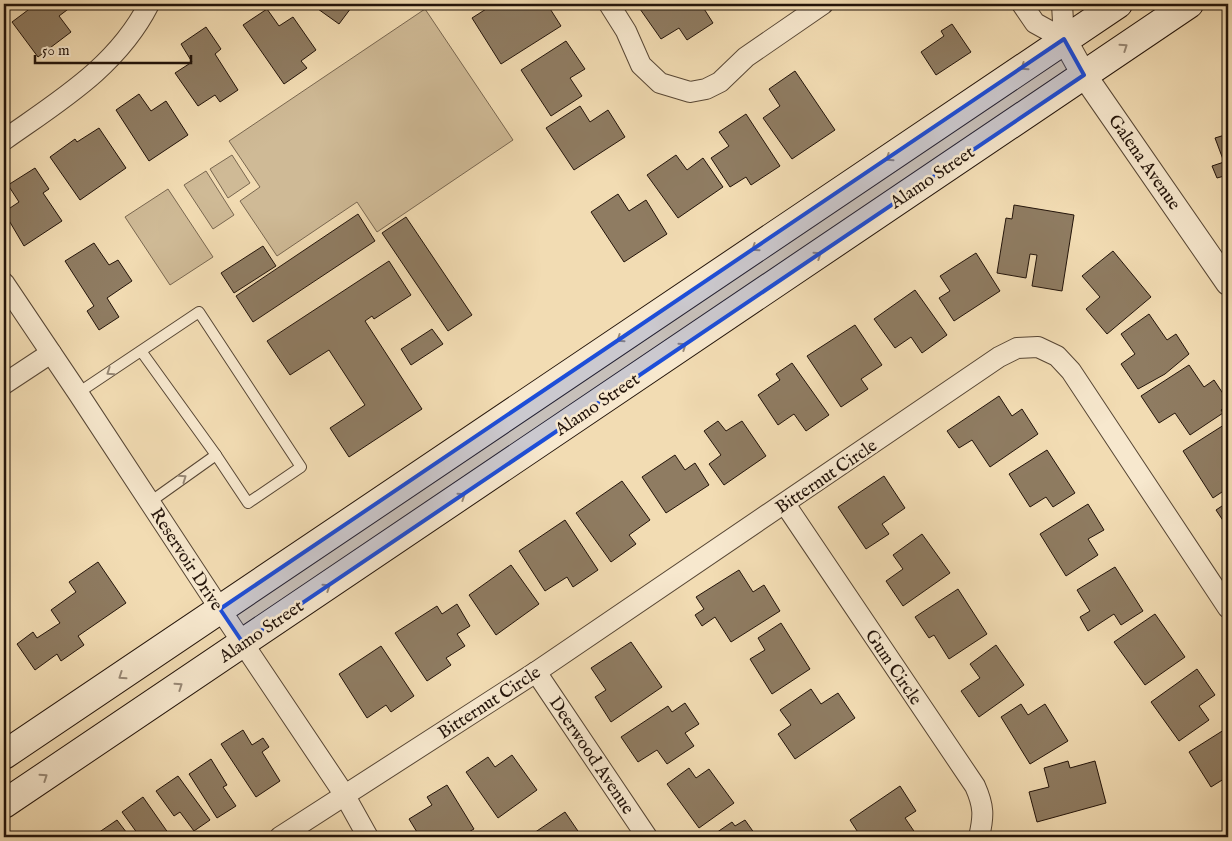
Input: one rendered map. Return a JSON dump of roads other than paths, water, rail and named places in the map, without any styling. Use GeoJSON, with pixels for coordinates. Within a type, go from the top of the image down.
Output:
{"type":"FeatureCollection","features":[{"type":"Feature","properties":{"kind":"main road"},"geometry":{"type":"LineString","coordinates":[[4,755],[1118,4]]}},
{"type":"Feature","properties":{"kind":"main road","name":"Alamo Street"},"geometry":{"type":"LineString","coordinates":[[4,804],[1189,4]]}},
{"type":"Feature","properties":{"kind":"street"},"geometry":{"type":"LineString","coordinates":[[4,140],[72,93],[106,64],[130,35],[148,4]]}},
{"type":"Feature","properties":{"kind":"street"},"geometry":{"type":"LineString","coordinates":[[609,4],[626,31],[641,65],[660,83],[690,92],[706,89],[720,82],[746,57],[822,4]]}},
{"type":"Feature","properties":{"kind":"street","name":"Galena Avenue"},"geometry":{"type":"LineString","coordinates":[[1022,4],[1035,23],[1064,40]]}},
{"type":"Feature","properties":{"kind":"street","name":"Galena Avenue"},"geometry":{"type":"LineString","coordinates":[[1062,4],[1064,40],[1084,75],[1228,283]]}},
{"type":"Feature","properties":{"kind":"street","name":"Reservoir Drive"},"geometry":{"type":"LineString","coordinates":[[4,283],[344,794],[368,837]]}},
{"type":"Feature","properties":{"kind":"street","name":"Bitternut Circle"},"geometry":{"type":"LineString","coordinates":[[280,837],[536,672],[999,358],[1017,348],[1038,347],[1057,356],[1071,371],[1228,608]]}},
{"type":"Feature","properties":{"kind":"street"},"geometry":{"type":"LineString","coordinates":[[4,384],[51,353]]}},
{"type":"Feature","properties":{"kind":"street","name":"Gum Circle"},"geometry":{"type":"LineString","coordinates":[[785,504],[975,786],[981,801],[984,820],[979,837]]}},
{"type":"Feature","properties":{"kind":"street","name":"Deerwood Avenue"},"geometry":{"type":"LineString","coordinates":[[536,672],[648,837]]}},
{"type":"Feature","properties":{"kind":"lane"},"geometry":{"type":"LineString","coordinates":[[78,393],[142,350],[199,312],[301,467],[248,503],[142,350]]}},
{"type":"Feature","properties":{"kind":"lane"},"geometry":{"type":"LineString","coordinates":[[150,502],[216,455]]}}]}
